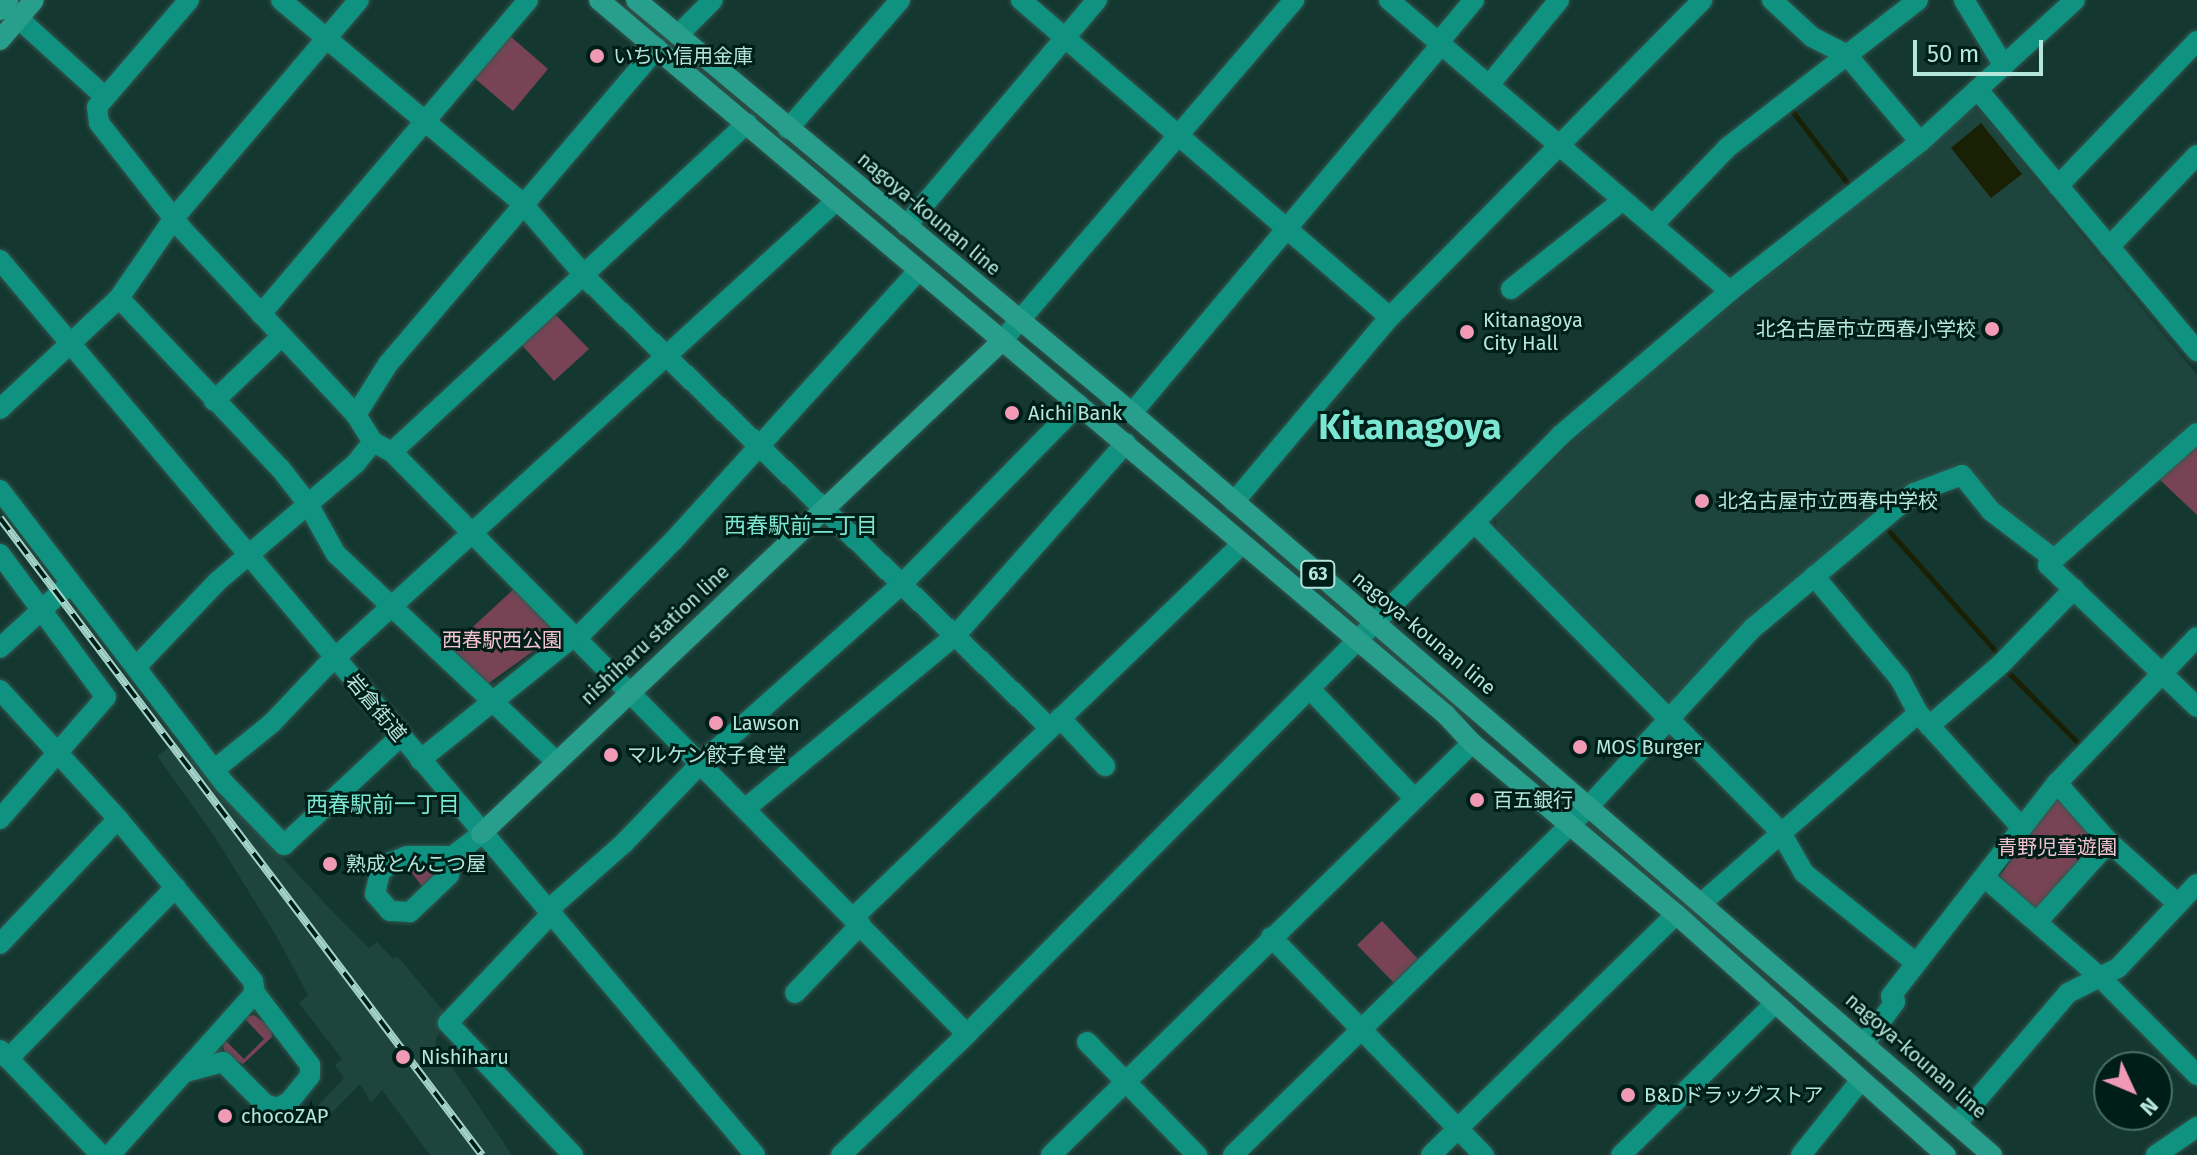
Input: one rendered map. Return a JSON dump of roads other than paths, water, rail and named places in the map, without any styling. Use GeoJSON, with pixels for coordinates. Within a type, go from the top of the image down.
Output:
{"type":"FeatureCollection","features":[{"type":"Feature","properties":{"kind":"main road"},"geometry":{"type":"LineString","coordinates":[[0,40],[9,14],[8,0]]}},
{"type":"Feature","properties":{"kind":"main road"},"geometry":{"type":"LineString","coordinates":[[9,14],[34,0]]}},
{"type":"Feature","properties":{"kind":"main road","name":"63"},"geometry":{"type":"LineString","coordinates":[[599,0],[747,123],[917,272],[1126,443],[1446,715],[1472,743],[1676,914],[1861,1080],[1936,1152]]}},
{"type":"Feature","properties":{"kind":"main road","name":"nagoya-kounan line"},"geometry":{"type":"LineString","coordinates":[[636,0],[1132,413],[1703,902],[1992,1155]]}},
{"type":"Feature","properties":{"kind":"main road","name":"nishiharu station line"},"geometry":{"type":"LineString","coordinates":[[481,834],[1002,341]]}},
{"type":"Feature","properties":{"kind":"street"},"geometry":{"type":"LineString","coordinates":[[189,0],[97,107],[99,123],[174,218],[356,415],[373,442],[392,452],[967,1034]]}},
{"type":"Feature","properties":{"kind":"street"},"geometry":{"type":"LineString","coordinates":[[281,0],[523,204],[585,275],[823,511],[955,636],[1105,766]]}},
{"type":"Feature","properties":{"kind":"street"},"geometry":{"type":"LineString","coordinates":[[0,409],[119,298],[174,218],[359,0]]}},
{"type":"Feature","properties":{"kind":"street"},"geometry":{"type":"LineString","coordinates":[[261,314],[528,0]]}},
{"type":"Feature","properties":{"kind":"street"},"geometry":{"type":"LineString","coordinates":[[678,35],[713,0]]}},
{"type":"Feature","properties":{"kind":"street"},"geometry":{"type":"LineString","coordinates":[[788,129],[900,0]]}},
{"type":"Feature","properties":{"kind":"street"},"geometry":{"type":"LineString","coordinates":[[1021,0],[1390,317]]}},
{"type":"Feature","properties":{"kind":"street"},"geometry":{"type":"LineString","coordinates":[[906,226],[1097,0]]}},
{"type":"Feature","properties":{"kind":"street"},"geometry":{"type":"LineString","coordinates":[[1002,341],[1022,322],[1294,0]]}},
{"type":"Feature","properties":{"kind":"street"},"geometry":{"type":"LineString","coordinates":[[1389,0],[1730,291]]}},
{"type":"Feature","properties":{"kind":"street"},"geometry":{"type":"LineString","coordinates":[[1132,413],[1474,0]]}},
{"type":"Feature","properties":{"kind":"street"},"geometry":{"type":"LineString","coordinates":[[1489,85],[1559,0]]}},
{"type":"Feature","properties":{"kind":"street"},"geometry":{"type":"LineString","coordinates":[[1234,502],[1390,317],[1703,0]]}},
{"type":"Feature","properties":{"kind":"street"},"geometry":{"type":"LineString","coordinates":[[1772,0],[1812,37],[1846,54],[1920,142]]}},
{"type":"Feature","properties":{"kind":"street"},"geometry":{"type":"LineString","coordinates":[[1653,225],[1728,147],[1837,67],[1846,54],[1918,0]]}},
{"type":"Feature","properties":{"kind":"street"},"geometry":{"type":"LineString","coordinates":[[1964,0],[2004,66]]}},
{"type":"Feature","properties":{"kind":"street"},"geometry":{"type":"LineString","coordinates":[[853,1151],[1356,639],[1376,624],[1612,388],[1920,142],[2075,0]]}},
{"type":"Feature","properties":{"kind":"street"},"geometry":{"type":"LineString","coordinates":[[9,14],[105,97]]}},
{"type":"Feature","properties":{"kind":"street"},"geometry":{"type":"LineString","coordinates":[[2058,186],[2197,41]]}},
{"type":"Feature","properties":{"kind":"street"},"geometry":{"type":"LineString","coordinates":[[356,415],[388,364],[657,48]]}},
{"type":"Feature","properties":{"kind":"street"},"geometry":{"type":"LineString","coordinates":[[1978,90],[2197,351]]}},
{"type":"Feature","properties":{"kind":"street"},"geometry":{"type":"LineString","coordinates":[[392,452],[747,123]]}},
{"type":"Feature","properties":{"kind":"street"},"geometry":{"type":"LineString","coordinates":[[2109,247],[2197,155]]}},
{"type":"Feature","properties":{"kind":"street"},"geometry":{"type":"LineString","coordinates":[[1511,289],[1623,200]]}},
{"type":"Feature","properties":{"kind":"street"},"geometry":{"type":"LineString","coordinates":[[214,770],[272,723],[391,607],[836,201]]}},
{"type":"Feature","properties":{"kind":"street","name":"岩倉街道"},"geometry":{"type":"LineString","coordinates":[[0,260],[246,556],[755,1155]]}},
{"type":"Feature","properties":{"kind":"street"},"geometry":{"type":"LineString","coordinates":[[420,760],[575,637],[759,447],[917,272]]}},
{"type":"Feature","properties":{"kind":"street"},"geometry":{"type":"LineString","coordinates":[[119,298],[308,504],[336,554],[556,761]]}},
{"type":"Feature","properties":{"kind":"street"},"geometry":{"type":"LineString","coordinates":[[214,401],[282,336]]}},
{"type":"Feature","properties":{"kind":"street"},"geometry":{"type":"LineString","coordinates":[[573,1155],[448,1023],[550,912],[625,842],[701,763],[902,584],[1079,404]]}},
{"type":"Feature","properties":{"kind":"street"},"geometry":{"type":"LineString","coordinates":[[2197,433],[2048,565],[2197,707]]}},
{"type":"Feature","properties":{"kind":"street"},"geometry":{"type":"LineString","coordinates":[[136,667],[246,556],[308,504],[373,442]]}},
{"type":"Feature","properties":{"kind":"street"},"geometry":{"type":"LineString","coordinates":[[746,808],[955,636],[1126,443]]}},
{"type":"Feature","properties":{"kind":"street"},"geometry":{"type":"LineString","coordinates":[[1233,1155],[1590,805],[1671,722],[1753,628],[1914,493],[1953,475],[1962,475],[1991,511],[2054,559]]}},
{"type":"Feature","properties":{"kind":"street"},"geometry":{"type":"LineString","coordinates":[[0,490],[214,770],[284,845],[400,737]]}},
{"type":"Feature","properties":{"kind":"street"},"geometry":{"type":"LineString","coordinates":[[1475,523],[1780,831],[1804,873],[1916,963]]}},
{"type":"Feature","properties":{"kind":"street"},"geometry":{"type":"LineString","coordinates":[[795,993],[858,921],[1055,723],[1242,544]]}},
{"type":"Feature","properties":{"kind":"street"},"geometry":{"type":"LineString","coordinates":[[0,554],[106,697],[57,749],[0,819]]}},
{"type":"Feature","properties":{"kind":"street"},"geometry":{"type":"LineString","coordinates":[[1814,576],[1900,679],[1923,720],[2022,828]]}},
{"type":"Feature","properties":{"kind":"street"},"geometry":{"type":"LineString","coordinates":[[0,648],[40,608],[71,583]]}},
{"type":"Feature","properties":{"kind":"street"},"geometry":{"type":"LineString","coordinates":[[1703,902],[1780,831],[2001,664],[2074,589]]}},
{"type":"Feature","properties":{"kind":"street"},"geometry":{"type":"LineString","coordinates":[[1865,1043],[1916,963],[2057,783],[2197,637]]}},
{"type":"Feature","properties":{"kind":"street"},"geometry":{"type":"LineString","coordinates":[[1310,689],[1414,798]]}},
{"type":"Feature","properties":{"kind":"street"},"geometry":{"type":"LineString","coordinates":[[0,690],[118,819],[253,981],[255,993],[310,1065],[310,1076],[289,1102],[277,1108],[265,1104],[223,1062],[212,1037]]}},
{"type":"Feature","properties":{"kind":"street"},"geometry":{"type":"LineString","coordinates":[[1051,1155],[1472,743]]}},
{"type":"Feature","properties":{"kind":"street"},"geometry":{"type":"LineString","coordinates":[[2057,783],[2109,842],[2178,904]]}},
{"type":"Feature","properties":{"kind":"street"},"geometry":{"type":"LineString","coordinates":[[0,944],[118,819]]}},
{"type":"Feature","properties":{"kind":"street"},"geometry":{"type":"LineString","coordinates":[[453,856],[481,834]]}},
{"type":"Feature","properties":{"kind":"street"},"geometry":{"type":"LineString","coordinates":[[2037,922],[2109,842]]}},
{"type":"Feature","properties":{"kind":"street"},"geometry":{"type":"LineString","coordinates":[[1984,877],[2100,977],[2197,1075]]}},
{"type":"Feature","properties":{"kind":"street"},"geometry":{"type":"LineString","coordinates":[[1957,1123],[2068,993],[2118,968],[2197,884]]}},
{"type":"Feature","properties":{"kind":"street"},"geometry":{"type":"LineString","coordinates":[[176,887],[4,1054],[113,1153],[186,1072],[212,1037],[255,993]]}},
{"type":"Feature","properties":{"kind":"street"},"geometry":{"type":"LineString","coordinates":[[1431,1155],[1676,914]]}},
{"type":"Feature","properties":{"kind":"street"},"geometry":{"type":"LineString","coordinates":[[1271,937],[1484,1155]]}},
{"type":"Feature","properties":{"kind":"street"},"geometry":{"type":"LineString","coordinates":[[1621,1155],[1774,1004]]}},
{"type":"Feature","properties":{"kind":"street"},"geometry":{"type":"LineString","coordinates":[[1087,1042],[1197,1155]]}},
{"type":"Feature","properties":{"kind":"street"},"geometry":{"type":"LineString","coordinates":[[186,1072],[223,1062]]}},
{"type":"Feature","properties":{"kind":"street"},"geometry":{"type":"LineString","coordinates":[[1801,1155],[1861,1080]]}},
{"type":"Feature","properties":{"kind":"street"},"geometry":{"type":"LineString","coordinates":[[2156,1155],[2195,1132]]}},
{"type":"Feature","properties":{"kind":"waterway"},"geometry":{"type":"LineString","coordinates":[[1792,111],[1849,185]]}},
{"type":"Feature","properties":{"kind":"waterway"},"geometry":{"type":"LineString","coordinates":[[1889,531],[1999,655]]}},
{"type":"Feature","properties":{"kind":"waterway"},"geometry":{"type":"LineString","coordinates":[[2008,672],[2077,742]]}},
{"type":"Feature","properties":{"kind":"railway"},"geometry":{"type":"LineString","coordinates":[[0,518],[482,1155]]}},
{"type":"Feature","properties":{"kind":"place","name":"いちい信用金庫"},"geometry":{"type":"Point","coordinates":[597,56]}},
{"type":"Feature","properties":{"kind":"place","name":"北名古屋市立西春小学校"},"geometry":{"type":"Point","coordinates":[1992,329]}},
{"type":"Feature","properties":{"kind":"place","name":"Kitanagoya City Hall"},"geometry":{"type":"Point","coordinates":[1467,332]}},
{"type":"Feature","properties":{"kind":"place","name":"Aichi Bank"},"geometry":{"type":"Point","coordinates":[1012,413]}},
{"type":"Feature","properties":{"kind":"place","name":"北名古屋市立西春中学校"},"geometry":{"type":"Point","coordinates":[1702,501]}},
{"type":"Feature","properties":{"kind":"place","name":"Lawson"},"geometry":{"type":"Point","coordinates":[716,723]}},
{"type":"Feature","properties":{"kind":"place","name":"MOS Burger"},"geometry":{"type":"Point","coordinates":[1580,747]}},
{"type":"Feature","properties":{"kind":"place","name":"マルケン餃子食堂"},"geometry":{"type":"Point","coordinates":[611,755]}},
{"type":"Feature","properties":{"kind":"place","name":"百五銀行"},"geometry":{"type":"Point","coordinates":[1477,800]}},
{"type":"Feature","properties":{"kind":"place","name":"熟成とんこつ屋"},"geometry":{"type":"Point","coordinates":[330,864]}},
{"type":"Feature","properties":{"kind":"place","name":"Nishiharu"},"geometry":{"type":"Point","coordinates":[403,1057]}},
{"type":"Feature","properties":{"kind":"place","name":"B&Dドラッグストア"},"geometry":{"type":"Point","coordinates":[1628,1095]}},
{"type":"Feature","properties":{"kind":"place","name":"chocoZAP"},"geometry":{"type":"Point","coordinates":[225,1116]}},
{"type":"Feature","properties":{"kind":"district","name":"Kitanagoya"},"geometry":{"type":"Point","coordinates":[1410,428]}},
{"type":"Feature","properties":{"kind":"district","name":"西春駅前二丁目"},"geometry":{"type":"Point","coordinates":[801,526]}},
{"type":"Feature","properties":{"kind":"district","name":"西春駅前一丁目"},"geometry":{"type":"Point","coordinates":[383,805]}},
{"type":"Feature","properties":{"kind":"park label","name":"西春駅西公園"},"geometry":{"type":"Point","coordinates":[502,640]}},
{"type":"Feature","properties":{"kind":"park label","name":"青野児童遊園"},"geometry":{"type":"Point","coordinates":[2057,847]}}]}
